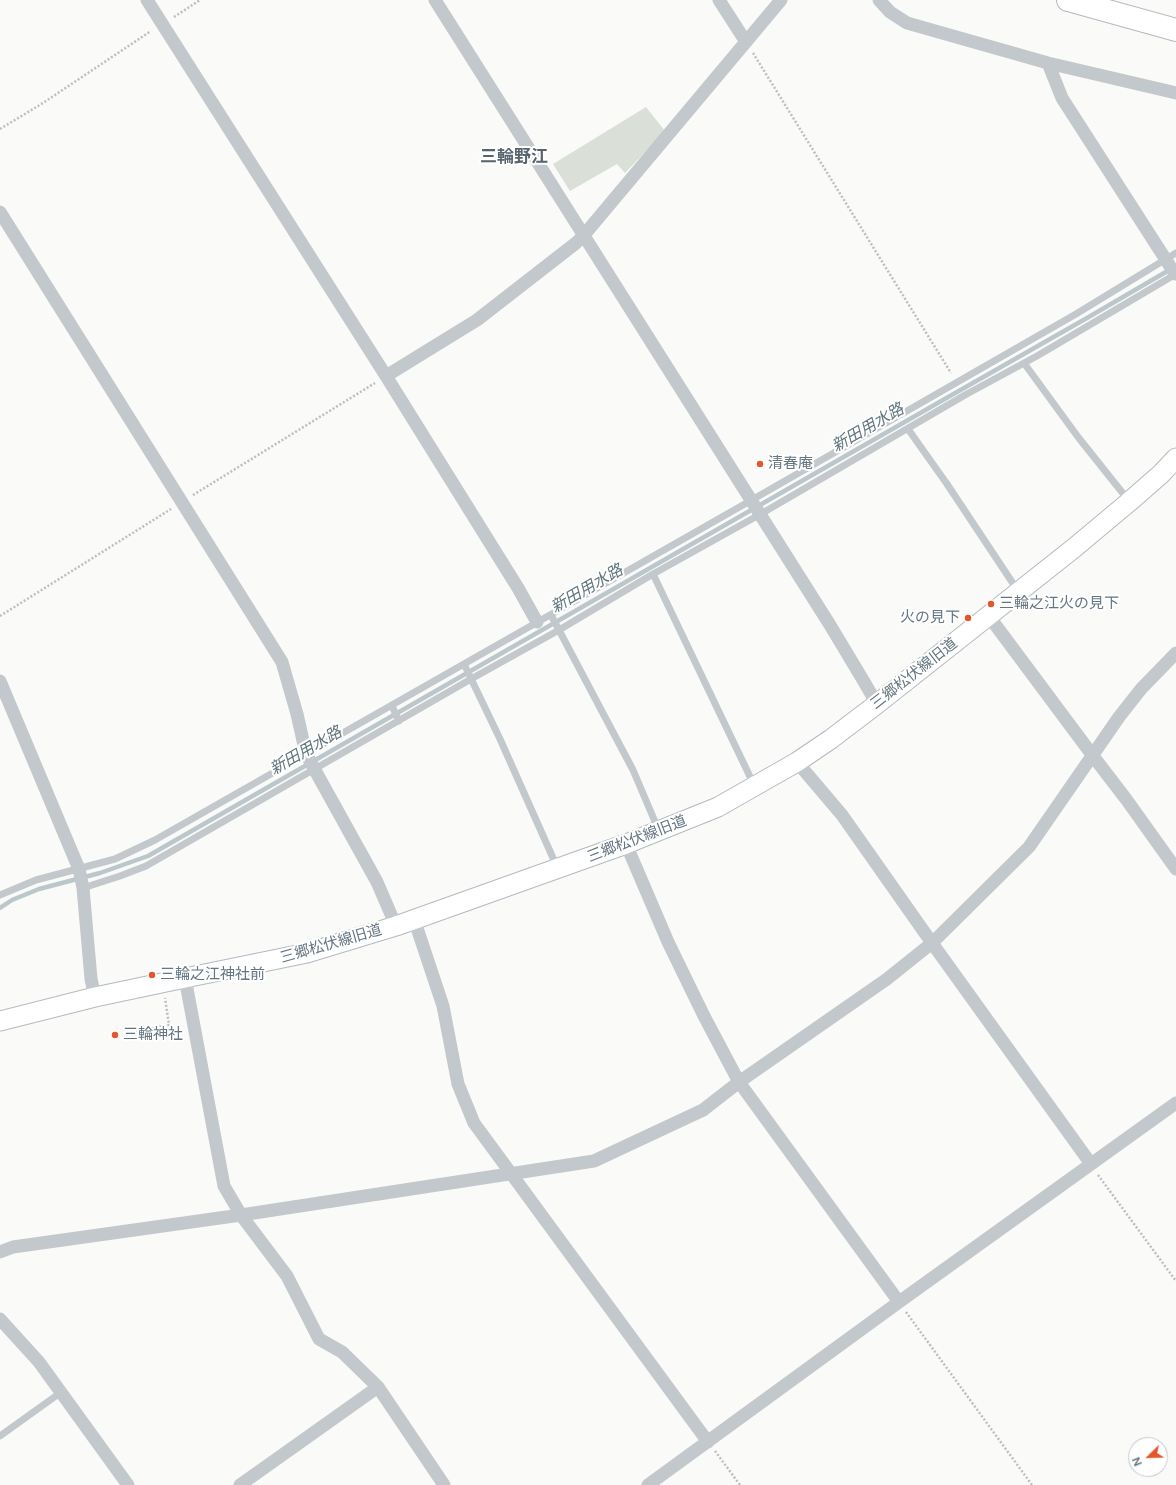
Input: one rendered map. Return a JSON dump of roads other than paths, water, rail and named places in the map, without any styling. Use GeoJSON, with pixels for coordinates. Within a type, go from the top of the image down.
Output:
{"type":"FeatureCollection","features":[{"type":"Feature","properties":{"kind":"highway"},"geometry":{"type":"LineString","coordinates":[[1068,0],[1176,30]]}},
{"type":"Feature","properties":{"kind":"street"},"geometry":{"type":"LineString","coordinates":[[147,0],[386,376],[518,588],[537,622]]}},
{"type":"Feature","properties":{"kind":"street"},"geometry":{"type":"LineString","coordinates":[[435,0],[851,659],[877,704]]}},
{"type":"Feature","properties":{"kind":"street"},"geometry":{"type":"LineString","coordinates":[[719,0],[746,42]]}},
{"type":"Feature","properties":{"kind":"street"},"geometry":{"type":"LineString","coordinates":[[386,376],[477,320],[584,235],[781,0]]}},
{"type":"Feature","properties":{"kind":"street"},"geometry":{"type":"LineString","coordinates":[[879,0],[890,12],[907,23],[1048,63],[1176,93]]}},
{"type":"Feature","properties":{"kind":"street"},"geometry":{"type":"LineString","coordinates":[[1048,63],[1062,98],[1171,256],[1176,274]]}},
{"type":"Feature","properties":{"kind":"street"},"geometry":{"type":"LineString","coordinates":[[0,212],[282,662],[297,714],[306,754],[377,882],[396,926]]}},
{"type":"Feature","properties":{"kind":"street","name":"三郷松伏線旧道"},"geometry":{"type":"LineString","coordinates":[[0,1021],[163,982],[308,953],[396,926],[659,832],[718,807],[797,762],[877,704],[1074,548],[1129,502],[1176,458]]}},
{"type":"Feature","properties":{"kind":"street"},"geometry":{"type":"LineString","coordinates":[[988,615],[1126,799],[1176,869]]}},
{"type":"Feature","properties":{"kind":"street"},"geometry":{"type":"LineString","coordinates":[[0,1252],[13,1247],[241,1215],[594,1161],[703,1110],[739,1082],[888,979],[932,943],[1029,847],[1124,711],[1142,689],[1176,653]]}},
{"type":"Feature","properties":{"kind":"street"},"geometry":{"type":"LineString","coordinates":[[0,681],[79,870],[83,888],[91,979],[95,998]]}},
{"type":"Feature","properties":{"kind":"street"},"geometry":{"type":"LineString","coordinates":[[797,762],[842,814],[932,943],[1091,1164]]}},
{"type":"Feature","properties":{"kind":"street"},"geometry":{"type":"LineString","coordinates":[[626,844],[668,942],[704,1016],[739,1082],[899,1302]]}},
{"type":"Feature","properties":{"kind":"street"},"geometry":{"type":"LineString","coordinates":[[414,919],[443,1006],[458,1084],[474,1123],[708,1442]]}},
{"type":"Feature","properties":{"kind":"street"},"geometry":{"type":"LineString","coordinates":[[186,978],[224,1186],[241,1215],[287,1276],[319,1339],[342,1352],[378,1388],[444,1485]]}},
{"type":"Feature","properties":{"kind":"street"},"geometry":{"type":"LineString","coordinates":[[648,1485],[1176,1103]]}},
{"type":"Feature","properties":{"kind":"street"},"geometry":{"type":"LineString","coordinates":[[0,1319],[39,1362],[128,1485]]}},
{"type":"Feature","properties":{"kind":"street"},"geometry":{"type":"LineString","coordinates":[[240,1485],[378,1388]]}},
{"type":"Feature","properties":{"kind":"lane"},"geometry":{"type":"LineString","coordinates":[[0,895],[36,880],[79,870],[115,859],[148,844],[1076,314],[1171,256]]}},
{"type":"Feature","properties":{"kind":"lane"},"geometry":{"type":"LineString","coordinates":[[83,888],[146,866],[559,630],[653,574],[759,515],[965,395],[1024,363],[1176,274]]}},
{"type":"Feature","properties":{"kind":"lane"},"geometry":{"type":"LineString","coordinates":[[1024,363],[1078,437],[1129,502]]}},
{"type":"Feature","properties":{"kind":"lane"},"geometry":{"type":"LineString","coordinates":[[908,429],[947,484],[1018,591]]}},
{"type":"Feature","properties":{"kind":"lane"},"geometry":{"type":"LineString","coordinates":[[653,574],[755,787]]}},
{"type":"Feature","properties":{"kind":"lane"},"geometry":{"type":"LineString","coordinates":[[551,615],[633,770],[659,832]]}},
{"type":"Feature","properties":{"kind":"lane"},"geometry":{"type":"LineString","coordinates":[[464,664],[503,746],[557,868]]}},
{"type":"Feature","properties":{"kind":"lane"},"geometry":{"type":"LineString","coordinates":[[392,706],[399,721]]}},
{"type":"Feature","properties":{"kind":"lane"},"geometry":{"type":"LineString","coordinates":[[0,1436],[60,1393]]}},
{"type":"Feature","properties":{"kind":"waterway","name":"新田用水路"},"geometry":{"type":"LineString","coordinates":[[0,908],[12,900],[39,889],[100,873],[148,856],[1171,269]]}},
{"type":"Feature","properties":{"kind":"place","name":"清春庵"},"geometry":{"type":"Point","coordinates":[760,464]}},
{"type":"Feature","properties":{"kind":"place","name":"三輪之江火の見下"},"geometry":{"type":"Point","coordinates":[991,604]}},
{"type":"Feature","properties":{"kind":"place","name":"火の見下"},"geometry":{"type":"Point","coordinates":[968,618]}},
{"type":"Feature","properties":{"kind":"place","name":"三輪之江神社前"},"geometry":{"type":"Point","coordinates":[152,975]}},
{"type":"Feature","properties":{"kind":"place","name":"三輪神社"},"geometry":{"type":"Point","coordinates":[115,1035]}},
{"type":"Feature","properties":{"kind":"district","name":"三輪野江"},"geometry":{"type":"Point","coordinates":[514,157]}}]}
